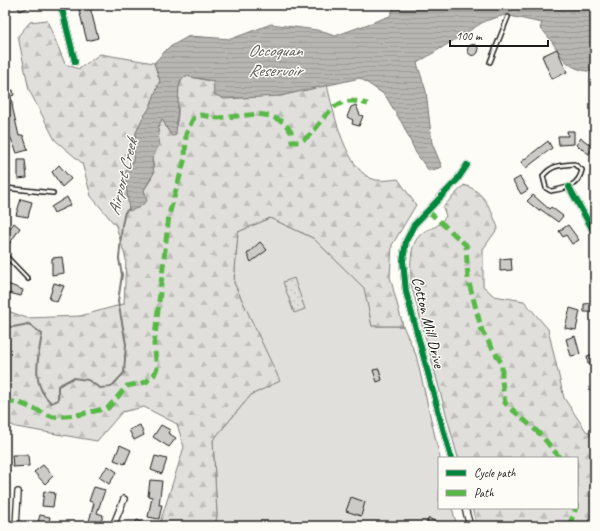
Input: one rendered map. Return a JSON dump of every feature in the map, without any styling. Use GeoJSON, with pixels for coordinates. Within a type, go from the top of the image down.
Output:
{"type":"FeatureCollection","features":[{"type":"Feature","properties":{"kind":"street"},"geometry":{"type":"LineString","coordinates":[[61,5],[75,62]]}},
{"type":"Feature","properties":{"kind":"street","name":"Cotton Mill Drive"},"geometry":{"type":"LineString","coordinates":[[451,457],[406,292],[402,261],[406,241],[414,225],[457,180],[467,165]]}},
{"type":"Feature","properties":{"kind":"street"},"geometry":{"type":"LineString","coordinates":[[569,188],[595,234]]}},
{"type":"Feature","properties":{"kind":"street"},"geometry":{"type":"LineString","coordinates":[[16,526],[18,492]]}},
{"type":"Feature","properties":{"kind":"street"},"geometry":{"type":"LineString","coordinates":[[113,526],[124,499]]}},
{"type":"Feature","properties":{"kind":"street"},"geometry":{"type":"LineString","coordinates":[[465,509],[470,526]]}},
{"type":"Feature","properties":{"kind":"lane"},"geometry":{"type":"LineString","coordinates":[[490,62],[508,17]]}},
{"type":"Feature","properties":{"kind":"lane"},"geometry":{"type":"LineString","coordinates":[[574,164],[582,170],[576,184],[569,188],[551,192],[546,188],[543,176],[552,166],[574,164]]}},
{"type":"Feature","properties":{"kind":"lane"},"geometry":{"type":"LineString","coordinates":[[5,188],[53,193]]}},
{"type":"Feature","properties":{"kind":"lane"},"geometry":{"type":"LineString","coordinates":[[5,255],[28,279]]}},
{"type":"Feature","properties":{"kind":"green space"},"geometry":{"type":"Polygon","coordinates":[[[47,20],[65,64],[79,69],[100,54],[154,63],[160,81],[149,109],[142,119],[136,133],[133,161],[125,173],[128,200],[143,204],[146,199],[144,190],[150,181],[154,167],[152,159],[159,145],[158,128],[162,119],[170,134],[175,126],[178,115],[179,86],[186,76],[280,96],[327,85],[342,140],[357,166],[366,175],[376,180],[398,179],[416,205],[392,245],[390,277],[403,326],[372,326],[364,288],[313,238],[270,218],[238,232],[234,283],[280,381],[251,395],[213,440],[217,515],[215,526],[159,526],[184,447],[177,424],[144,407],[122,412],[97,441],[16,427],[5,422],[5,310],[27,318],[80,316],[124,304],[126,259],[116,226],[91,196],[82,163],[55,140],[29,90],[18,36],[30,22],[47,20]]]}},
{"type":"Feature","properties":{"kind":"green space"},"geometry":{"type":"Polygon","coordinates":[[[464,185],[482,196],[493,214],[498,228],[483,249],[483,286],[494,296],[524,301],[548,329],[564,398],[586,431],[595,435],[595,526],[477,526],[472,509],[578,509],[578,457],[458,457],[411,284],[411,258],[414,245],[421,234],[439,224],[446,216],[443,207],[464,185]]]}},
{"type":"Feature","properties":{"kind":"green space"},"geometry":{"type":"Polygon","coordinates":[[[270,218],[313,238],[365,288],[372,326],[403,326],[416,355],[440,457],[438,457],[438,509],[452,509],[457,526],[215,526],[217,515],[213,440],[251,395],[279,381],[234,283],[238,232],[270,218]]]}},
{"type":"Feature","properties":{"kind":"green space"},"geometry":{"type":"Polygon","coordinates":[[[294,278],[305,309],[294,313],[283,282],[294,278]]]}},
{"type":"Feature","properties":{"kind":"water","name":"Occoquan Reservoir"},"geometry":{"type":"Polygon","coordinates":[[[395,5],[595,5],[595,72],[574,67],[567,62],[540,28],[542,23],[505,15],[485,21],[417,63],[426,91],[432,143],[442,167],[429,171],[416,153],[403,125],[385,95],[360,78],[280,96],[224,99],[214,94],[213,81],[186,76],[181,80],[179,87],[176,135],[173,136],[170,134],[162,119],[158,128],[159,145],[152,159],[154,173],[144,190],[147,201],[138,208],[129,211],[125,173],[133,161],[136,133],[142,119],[149,109],[160,81],[154,63],[168,48],[189,36],[231,39],[271,24],[317,30],[335,36],[390,16],[395,5]]]}},
{"type":"Feature","properties":{"kind":"building"},"geometry":{"type":"Polygon","coordinates":[[[17,5],[34,5],[20,11],[17,5]]]}},
{"type":"Feature","properties":{"kind":"building"},"geometry":{"type":"Polygon","coordinates":[[[90,7],[98,38],[87,41],[79,10],[90,7]]]}},
{"type":"Feature","properties":{"kind":"building"},"geometry":{"type":"Polygon","coordinates":[[[471,45],[475,45],[477,46],[477,54],[471,55],[468,52],[468,48],[471,45]]]}},
{"type":"Feature","properties":{"kind":"building"},"geometry":{"type":"Polygon","coordinates":[[[557,49],[567,72],[552,79],[542,56],[557,49]]]}},
{"type":"Feature","properties":{"kind":"building"},"geometry":{"type":"Polygon","coordinates":[[[13,90],[14,95],[11,96],[19,136],[23,135],[28,150],[17,153],[5,124],[5,92],[13,90]]]}},
{"type":"Feature","properties":{"kind":"building"},"geometry":{"type":"Polygon","coordinates":[[[356,105],[360,115],[363,116],[359,126],[352,124],[353,120],[347,117],[351,107],[356,105]]]}},
{"type":"Feature","properties":{"kind":"building"},"geometry":{"type":"Polygon","coordinates":[[[567,131],[574,131],[574,144],[559,145],[558,136],[568,136],[567,131]]]}},
{"type":"Feature","properties":{"kind":"building"},"geometry":{"type":"Polygon","coordinates":[[[581,138],[593,147],[589,154],[576,145],[581,138]]]}},
{"type":"Feature","properties":{"kind":"building"},"geometry":{"type":"Polygon","coordinates":[[[548,141],[552,148],[526,168],[521,162],[548,141]]]}},
{"type":"Feature","properties":{"kind":"building"},"geometry":{"type":"Polygon","coordinates":[[[18,160],[25,160],[27,178],[18,179],[18,160]]]}},
{"type":"Feature","properties":{"kind":"building"},"geometry":{"type":"Polygon","coordinates":[[[59,165],[71,179],[62,187],[52,172],[59,165]]]}},
{"type":"Feature","properties":{"kind":"building"},"geometry":{"type":"Polygon","coordinates":[[[520,177],[528,190],[521,194],[513,181],[520,177]]]}},
{"type":"Feature","properties":{"kind":"building"},"geometry":{"type":"Polygon","coordinates":[[[533,195],[549,209],[551,207],[563,216],[558,222],[540,209],[539,211],[527,201],[533,195]]]}},
{"type":"Feature","properties":{"kind":"building"},"geometry":{"type":"Polygon","coordinates":[[[67,197],[71,205],[54,213],[51,207],[67,197]]]}},
{"type":"Feature","properties":{"kind":"building"},"geometry":{"type":"Polygon","coordinates":[[[21,199],[32,202],[28,217],[16,215],[21,199]]]}},
{"type":"Feature","properties":{"kind":"building"},"geometry":{"type":"Polygon","coordinates":[[[14,223],[20,228],[10,243],[5,239],[5,235],[14,223]]]}},
{"type":"Feature","properties":{"kind":"building"},"geometry":{"type":"Polygon","coordinates":[[[568,225],[579,240],[572,244],[566,235],[563,237],[559,231],[568,225]]]}},
{"type":"Feature","properties":{"kind":"building"},"geometry":{"type":"Polygon","coordinates":[[[260,242],[267,250],[251,262],[247,254],[260,242]]]}},
{"type":"Feature","properties":{"kind":"building"},"geometry":{"type":"Polygon","coordinates":[[[62,257],[64,273],[52,275],[52,258],[62,257]]]}},
{"type":"Feature","properties":{"kind":"building"},"geometry":{"type":"Polygon","coordinates":[[[511,258],[512,270],[500,271],[500,259],[511,258]]]}},
{"type":"Feature","properties":{"kind":"building"},"geometry":{"type":"Polygon","coordinates":[[[5,283],[23,290],[21,296],[5,292],[5,283]]]}},
{"type":"Feature","properties":{"kind":"building"},"geometry":{"type":"Polygon","coordinates":[[[54,283],[64,286],[57,302],[49,299],[54,283]]]}},
{"type":"Feature","properties":{"kind":"building"},"geometry":{"type":"Polygon","coordinates":[[[595,303],[595,312],[584,312],[584,304],[595,303]]]}},
{"type":"Feature","properties":{"kind":"building"},"geometry":{"type":"Polygon","coordinates":[[[570,308],[580,311],[576,330],[565,328],[570,308]]]}},
{"type":"Feature","properties":{"kind":"building"},"geometry":{"type":"Polygon","coordinates":[[[575,336],[580,354],[571,356],[566,339],[575,336]]]}},
{"type":"Feature","properties":{"kind":"building"},"geometry":{"type":"Polygon","coordinates":[[[595,354],[595,363],[588,364],[587,356],[595,354]]]}},
{"type":"Feature","properties":{"kind":"building"},"geometry":{"type":"Polygon","coordinates":[[[379,369],[382,380],[377,382],[373,370],[379,369]]]}},
{"type":"Feature","properties":{"kind":"building"},"geometry":{"type":"Polygon","coordinates":[[[140,425],[144,435],[134,440],[129,430],[140,425]]]}},
{"type":"Feature","properties":{"kind":"building"},"geometry":{"type":"Polygon","coordinates":[[[161,425],[170,430],[168,433],[176,438],[169,447],[153,437],[161,425]]]}},
{"type":"Feature","properties":{"kind":"building"},"geometry":{"type":"Polygon","coordinates":[[[120,445],[131,450],[125,464],[114,460],[120,445]]]}},
{"type":"Feature","properties":{"kind":"building"},"geometry":{"type":"Polygon","coordinates":[[[12,455],[28,455],[29,466],[13,467],[12,455]]]}},
{"type":"Feature","properties":{"kind":"building"},"geometry":{"type":"Polygon","coordinates":[[[155,456],[167,459],[162,474],[151,470],[155,456]]]}},
{"type":"Feature","properties":{"kind":"building"},"geometry":{"type":"Polygon","coordinates":[[[43,465],[53,476],[45,484],[34,472],[43,465]]]}},
{"type":"Feature","properties":{"kind":"building"},"geometry":{"type":"Polygon","coordinates":[[[108,466],[117,472],[109,484],[99,477],[108,466]]]}},
{"type":"Feature","properties":{"kind":"building"},"geometry":{"type":"Polygon","coordinates":[[[150,480],[162,481],[159,505],[162,505],[159,519],[148,517],[152,497],[148,496],[150,480]]]}},
{"type":"Feature","properties":{"kind":"building"},"geometry":{"type":"Polygon","coordinates":[[[94,487],[105,490],[97,513],[103,515],[100,526],[88,525],[94,503],[89,501],[94,487]]]}},
{"type":"Feature","properties":{"kind":"building"},"geometry":{"type":"Polygon","coordinates":[[[44,491],[55,493],[53,507],[42,506],[44,491]]]}},
{"type":"Feature","properties":{"kind":"building"},"geometry":{"type":"Polygon","coordinates":[[[351,497],[365,502],[361,516],[346,511],[351,497]]]}},
{"type":"Feature","properties":{"kind":"building"},"geometry":{"type":"Polygon","coordinates":[[[40,515],[50,517],[48,526],[37,526],[40,515]]]}},
{"type":"Feature","properties":{"kind":"building"},"geometry":{"type":"Polygon","coordinates":[[[429,518],[443,526],[424,526],[429,518]]]}},
{"type":"Feature","properties":{"kind":"building"},"geometry":{"type":"Polygon","coordinates":[[[137,520],[150,526],[134,526],[137,520]]]}},
{"type":"Feature","properties":{"kind":"waterway","name":"Airport Creek"},"geometry":{"type":"LineString","coordinates":[[5,326],[13,327],[29,324],[42,334],[37,371],[38,379],[44,395],[51,403],[58,400],[58,386],[73,378],[88,380],[100,388],[111,387],[124,373],[126,344],[118,301],[122,275],[119,259],[122,225],[125,212],[129,209]]}},
{"type":"Feature","properties":{"kind":"marked path"},"geometry":{"type":"LineString","coordinates":[[5,403],[20,403],[53,417],[77,415],[108,408],[127,386],[146,382],[154,375],[157,368],[154,345],[169,215],[185,158],[186,134],[193,119],[201,115],[218,118],[258,114],[270,116],[284,122],[291,132],[292,142],[299,142],[313,132],[335,106],[343,102],[352,101],[368,104]]}},
{"type":"Feature","properties":{"kind":"marked path"},"geometry":{"type":"LineString","coordinates":[[428,211],[466,245],[468,279],[482,331],[502,364],[502,381],[505,403],[541,435],[559,457]]}},
{"type":"Feature","properties":{"kind":"marked path"},"geometry":{"type":"LineString","coordinates":[[569,526],[575,509]]}},
{"type":"Feature","properties":{"kind":"cycle path"},"geometry":{"type":"LineString","coordinates":[[61,5],[75,62]]}},
{"type":"Feature","properties":{"kind":"cycle path"},"geometry":{"type":"LineString","coordinates":[[451,457],[406,292],[403,261],[406,241],[414,225],[457,180],[467,165]]}},
{"type":"Feature","properties":{"kind":"cycle path"},"geometry":{"type":"LineString","coordinates":[[569,187],[595,234]]}}]}
